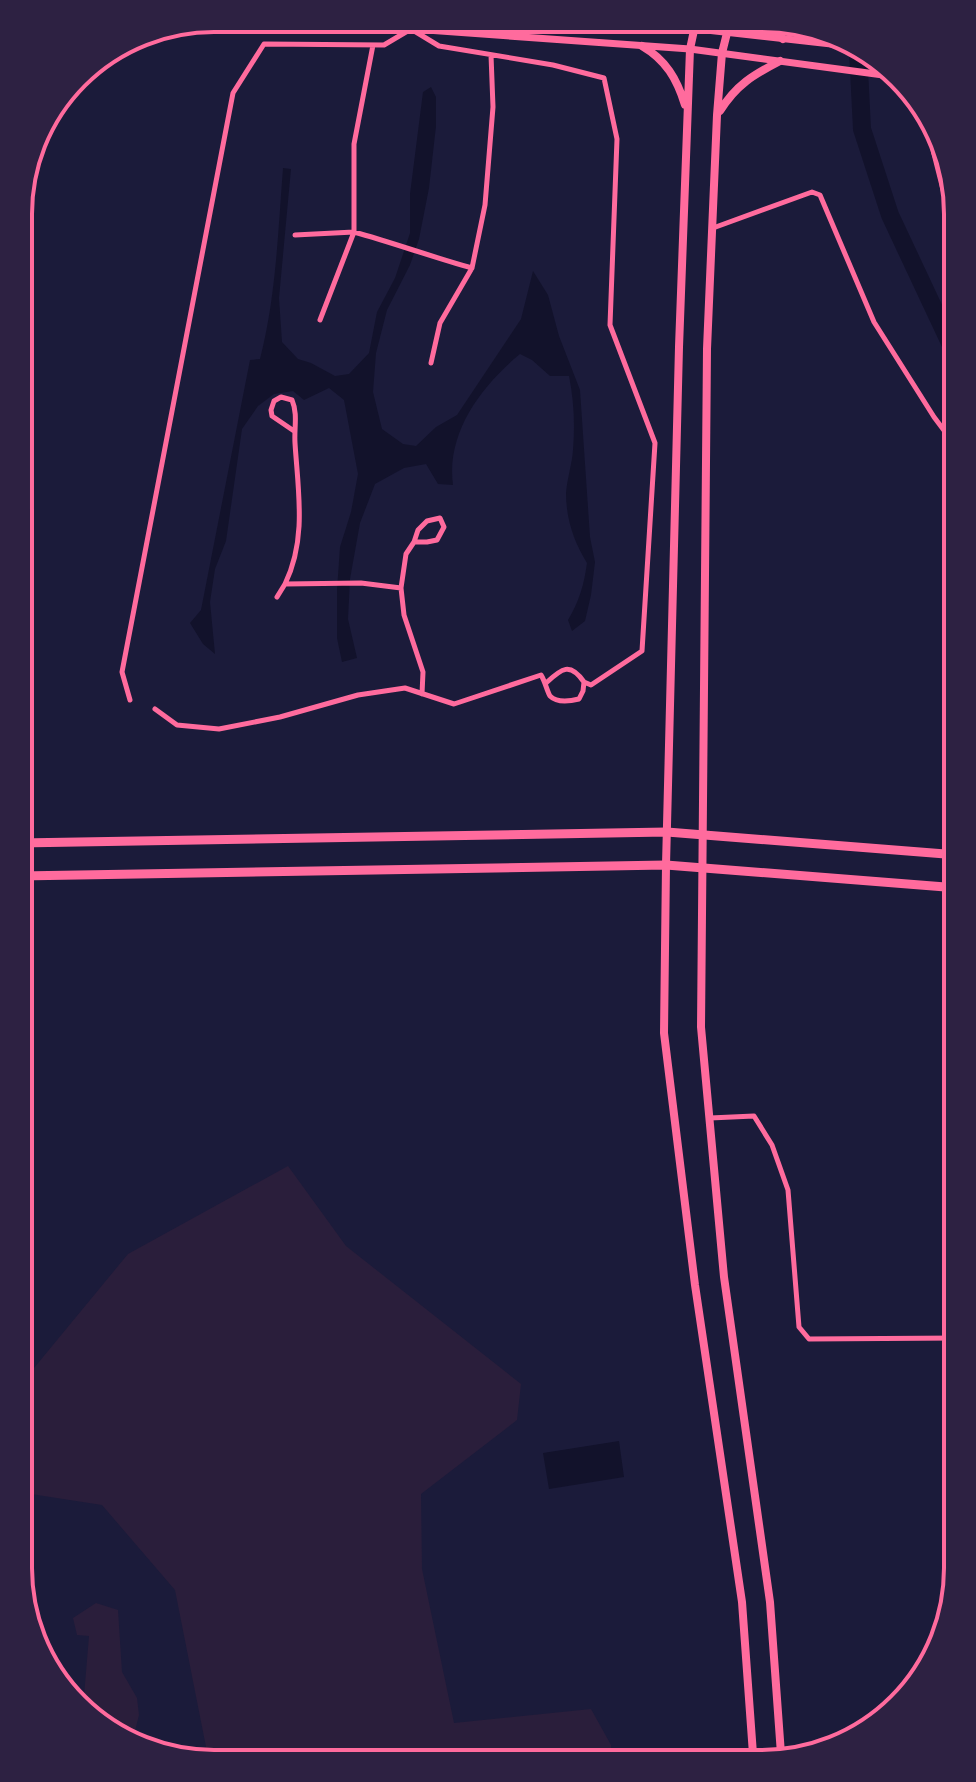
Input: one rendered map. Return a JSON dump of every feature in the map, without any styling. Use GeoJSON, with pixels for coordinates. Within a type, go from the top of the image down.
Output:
{"type":"FeatureCollection","features":[{"type":"Feature","properties":{"kind":"main road"},"geometry":{"type":"LineString","coordinates":[[693,32],[690,49],[679,347],[664,1033],[695,1285],[742,1602],[753,1750]]}},
{"type":"Feature","properties":{"kind":"main road"},"geometry":{"type":"LineString","coordinates":[[727,33],[722,53],[717,115],[707,349],[701,1027],[724,1277],[770,1602],[781,1748]]}},
{"type":"Feature","properties":{"kind":"main road"},"geometry":{"type":"LineString","coordinates":[[777,33],[783,39]]}},
{"type":"Feature","properties":{"kind":"main road"},"geometry":{"type":"LineString","coordinates":[[642,46],[657,55],[669,69],[679,85],[688,113]]}},
{"type":"Feature","properties":{"kind":"main road"},"geometry":{"type":"LineString","coordinates":[[717,115],[741,83],[780,61]]}},
{"type":"Feature","properties":{"kind":"main road"},"geometry":{"type":"LineString","coordinates":[[32,843],[667,832],[944,854]]}},
{"type":"Feature","properties":{"kind":"main road"},"geometry":{"type":"LineString","coordinates":[[32,876],[666,865],[944,887]]}},
{"type":"Feature","properties":{"kind":"street"},"geometry":{"type":"LineString","coordinates":[[130,700],[122,672],[233,93],[264,44],[384,45],[406,32]]}},
{"type":"Feature","properties":{"kind":"street"},"geometry":{"type":"LineString","coordinates":[[416,32],[439,46],[553,65],[604,78],[617,139],[610,325],[655,443],[642,651],[591,685],[569,669],[546,683]]}},
{"type":"Feature","properties":{"kind":"street"},"geometry":{"type":"LineString","coordinates":[[452,32],[690,49],[879,75]]}},
{"type":"Feature","properties":{"kind":"street"},"geometry":{"type":"LineString","coordinates":[[723,32],[824,43]]}},
{"type":"Feature","properties":{"kind":"street"},"geometry":{"type":"LineString","coordinates":[[320,320],[354,232],[354,144],[373,45]]}},
{"type":"Feature","properties":{"kind":"street"},"geometry":{"type":"LineString","coordinates":[[431,363],[440,323],[472,268],[485,205],[493,107],[491,55]]}},
{"type":"Feature","properties":{"kind":"street"},"geometry":{"type":"LineString","coordinates":[[934,157],[940,181]]}},
{"type":"Feature","properties":{"kind":"street"},"geometry":{"type":"LineString","coordinates":[[713,228],[812,192],[820,195],[874,322],[944,430]]}},
{"type":"Feature","properties":{"kind":"street"},"geometry":{"type":"LineString","coordinates":[[295,235],[354,232],[472,268]]}},
{"type":"Feature","properties":{"kind":"street"},"geometry":{"type":"LineString","coordinates":[[277,597],[292,571],[300,516],[294,431],[297,411],[292,400],[281,397],[274,401],[272,416],[294,431]]}},
{"type":"Feature","properties":{"kind":"street"},"geometry":{"type":"LineString","coordinates":[[414,542],[437,540],[444,527],[440,518],[427,521],[418,530],[406,554],[401,588],[404,615],[423,672],[422,694]]}},
{"type":"Feature","properties":{"kind":"street"},"geometry":{"type":"LineString","coordinates":[[285,584],[361,583],[401,588]]}},
{"type":"Feature","properties":{"kind":"street"},"geometry":{"type":"LineString","coordinates":[[155,709],[177,725],[219,729],[280,717],[358,695],[405,688],[454,704],[541,675],[550,696],[560,701],[579,699],[584,682]]}},
{"type":"Feature","properties":{"kind":"street"},"geometry":{"type":"LineString","coordinates":[[709,1119],[754,1116],[772,1145],[788,1190],[799,1327],[809,1339],[944,1338]]}},
{"type":"Feature","properties":{"kind":"shaded area"},"geometry":{"type":"Polygon","coordinates":[[[431,87],[436,97],[436,126],[419,239],[410,265],[387,310],[376,353],[373,392],[382,429],[403,444],[416,446],[436,427],[457,415],[521,319],[533,271],[548,295],[559,336],[580,390],[590,537],[595,562],[585,621],[572,631],[568,620],[580,593],[587,563],[572,530],[566,503],[574,431],[569,376],[550,376],[520,354],[492,381],[469,412],[455,447],[453,485],[438,484],[426,464],[404,468],[375,484],[360,523],[350,579],[348,619],[357,658],[342,662],[337,638],[340,547],[358,474],[344,400],[329,388],[304,400],[293,391],[274,394],[258,406],[242,429],[226,541],[215,569],[210,602],[215,654],[203,644],[190,623],[201,610],[250,360],[260,359],[270,312],[283,168],[291,169],[279,298],[282,342],[298,359],[335,376],[349,374],[369,353],[377,312],[395,278],[410,233],[410,194],[423,92],[431,87]]]}},
{"type":"Feature","properties":{"kind":"shaded area"},"geometry":{"type":"Polygon","coordinates":[[[288,1166],[346,1246],[521,1384],[517,1420],[421,1494],[422,1569],[454,1723],[591,1709],[611,1750],[206,1749],[175,1590],[102,1505],[32,1494],[32,1370],[128,1254],[288,1166]]]}},
{"type":"Feature","properties":{"kind":"shaded area"},"geometry":{"type":"Polygon","coordinates":[[[619,1441],[624,1477],[549,1489],[543,1453],[619,1441]]]}},
{"type":"Feature","properties":{"kind":"shaded area"},"geometry":{"type":"Polygon","coordinates":[[[96,1603],[118,1610],[122,1672],[137,1698],[139,1715],[135,1731],[84,1696],[89,1636],[77,1635],[73,1618],[96,1603]]]}},
{"type":"Feature","properties":{"kind":"waterway"},"geometry":{"type":"LineString","coordinates":[[859,60],[862,129],[890,215],[944,330]]}}]}
